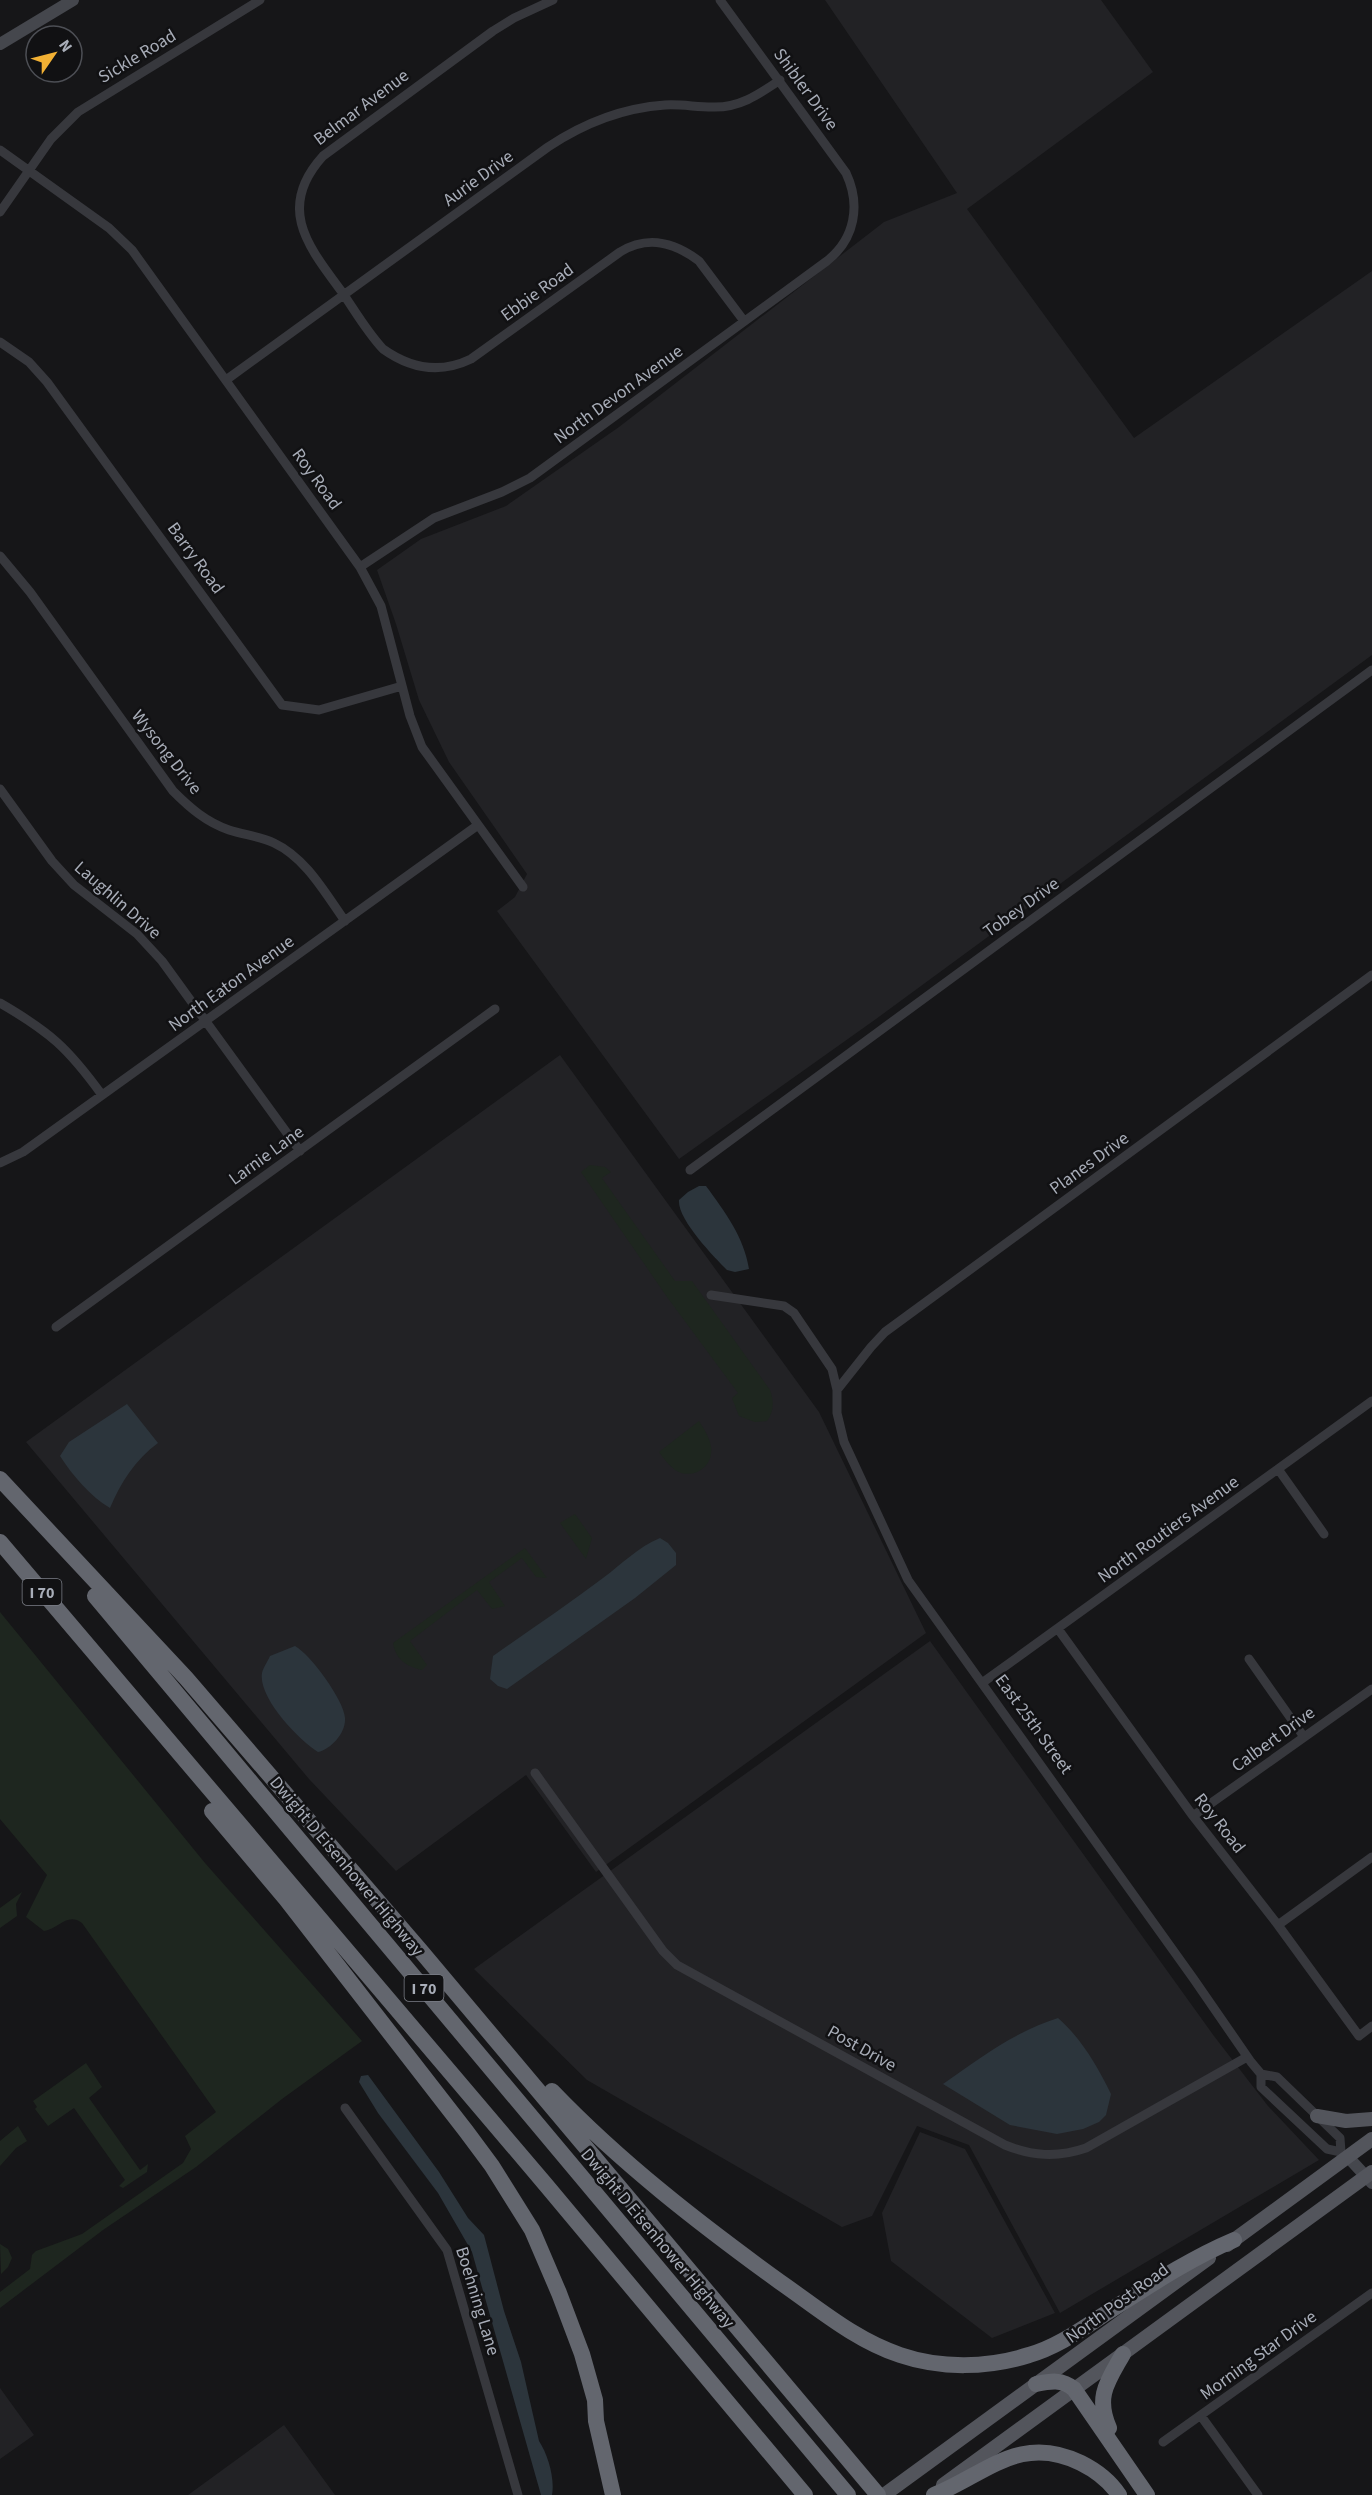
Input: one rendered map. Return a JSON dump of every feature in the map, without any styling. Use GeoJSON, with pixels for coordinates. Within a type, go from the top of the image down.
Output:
{"type":"FeatureCollection","features":[{"type":"Feature","properties":{"kind":"highway"},"geometry":{"type":"LineString","coordinates":[[0,1480],[186,1678],[883,2494]]}},
{"type":"Feature","properties":{"kind":"highway","name":"Dwight D Eisenhower Highway"},"geometry":{"type":"LineString","coordinates":[[0,1480],[848,2495]]}},
{"type":"Feature","properties":{"kind":"highway","name":"I 70"},"geometry":{"type":"LineString","coordinates":[[0,1542],[805,2495]]}},
{"type":"Feature","properties":{"kind":"highway"},"geometry":{"type":"LineString","coordinates":[[84,1642],[185,1778],[286,1899],[512,2195],[532,2230],[582,2354],[595,2400],[596,2421],[613,2495]]}},
{"type":"Feature","properties":{"kind":"highway"},"geometry":{"type":"LineString","coordinates":[[420,1950],[566,2105],[640,2174],[706,2228],[787,2287],[852,2333],[886,2350],[918,2360],[964,2365],[1005,2361],[1034,2354],[1089,2325],[1198,2255],[1234,2240]]}},
{"type":"Feature","properties":{"kind":"highway"},"geometry":{"type":"LineString","coordinates":[[1120,2454],[1102,2413],[1102,2396],[1123,2354]]}},
{"type":"Feature","properties":{"kind":"highway"},"geometry":{"type":"LineString","coordinates":[[1036,2384],[1057,2381],[1069,2385],[1147,2495]]}},
{"type":"Feature","properties":{"kind":"highway"},"geometry":{"type":"LineString","coordinates":[[934,2495],[1000,2460],[1019,2454],[1041,2452],[1073,2459],[1091,2468],[1106,2477],[1119,2495]]}},
{"type":"Feature","properties":{"kind":"main road"},"geometry":{"type":"LineString","coordinates":[[0,44],[67,1]]}},
{"type":"Feature","properties":{"kind":"main road"},"geometry":{"type":"LineString","coordinates":[[1317,2116],[1346,2121],[1372,2119]]}},
{"type":"Feature","properties":{"kind":"main road","name":"North Post Road"},"geometry":{"type":"LineString","coordinates":[[883,2494],[1234,2240],[1344,2154],[1372,2139]]}},
{"type":"Feature","properties":{"kind":"main road","name":"East 25th Street"},"geometry":{"type":"LineString","coordinates":[[1344,2154],[1370,2177]]}},
{"type":"Feature","properties":{"kind":"main road"},"geometry":{"type":"LineString","coordinates":[[929,2495],[1370,2177]]}},
{"type":"Feature","properties":{"kind":"street","name":"Sickle Road"},"geometry":{"type":"LineString","coordinates":[[0,212],[58,130],[83,108],[260,0]]}},
{"type":"Feature","properties":{"kind":"street","name":"Belmar Avenue"},"geometry":{"type":"LineString","coordinates":[[344,296],[313,254],[301,226],[302,191],[313,168],[331,149],[466,50],[514,18],[553,0]]}},
{"type":"Feature","properties":{"kind":"street","name":"Shibler Drive"},"geometry":{"type":"LineString","coordinates":[[720,0],[846,173],[854,203]]}},
{"type":"Feature","properties":{"kind":"street","name":"Aurie Drive"},"geometry":{"type":"LineString","coordinates":[[226,380],[548,147],[575,130],[609,116],[645,108],[665,105],[731,106],[752,99],[780,80]]}},
{"type":"Feature","properties":{"kind":"street","name":"Roy Road"},"geometry":{"type":"LineString","coordinates":[[0,150],[109,228],[132,250],[360,567],[381,606],[402,686],[422,747],[523,886]]}},
{"type":"Feature","properties":{"kind":"street","name":"North Devon Avenue"},"geometry":{"type":"LineString","coordinates":[[360,567],[434,518],[507,490],[530,478],[744,321],[838,250],[853,223],[854,203]]}},
{"type":"Feature","properties":{"kind":"street","name":"Ebbie Road"},"geometry":{"type":"LineString","coordinates":[[344,296],[376,341],[396,358],[420,368],[447,368],[476,357],[620,252],[641,243],[662,243],[677,247],[699,261],[744,321]]}},
{"type":"Feature","properties":{"kind":"street","name":"Barry Road"},"geometry":{"type":"LineString","coordinates":[[0,342],[29,362],[47,382],[282,705],[319,710],[402,686]]}},
{"type":"Feature","properties":{"kind":"street","name":"Wysong Drive"},"geometry":{"type":"LineString","coordinates":[[0,556],[30,592],[173,791],[188,807],[214,824],[261,837],[284,849],[311,873],[345,921]]}},
{"type":"Feature","properties":{"kind":"street","name":"Tobey Drive"},"geometry":{"type":"LineString","coordinates":[[690,1170],[1372,670]]}},
{"type":"Feature","properties":{"kind":"street","name":"Laughlin Drive"},"geometry":{"type":"LineString","coordinates":[[0,789],[59,870],[85,896],[137,934],[162,961],[300,1151]]}},
{"type":"Feature","properties":{"kind":"street","name":"North Eaton Avenue"},"geometry":{"type":"LineString","coordinates":[[0,1163],[23,1152],[478,825]]}},
{"type":"Feature","properties":{"kind":"street","name":"Planes Drive"},"geometry":{"type":"LineString","coordinates":[[837,1390],[885,1332],[1372,975]]}},
{"type":"Feature","properties":{"kind":"street"},"geometry":{"type":"LineString","coordinates":[[0,1003],[39,1026],[59,1042],[80,1064],[102,1095]]}},
{"type":"Feature","properties":{"kind":"street","name":"Larnie Lane"},"geometry":{"type":"LineString","coordinates":[[56,1327],[495,1009]]}},
{"type":"Feature","properties":{"kind":"street","name":"East 25th Street"},"geometry":{"type":"LineString","coordinates":[[711,1295],[784,1306],[792,1311],[832,1369],[837,1390],[837,1413],[844,1443],[903,1572],[917,1594],[1261,2074],[1261,2087],[1327,2149],[1344,2154]]}},
{"type":"Feature","properties":{"kind":"street","name":"North Routiers Avenue"},"geometry":{"type":"LineString","coordinates":[[982,1683],[1372,1401]]}},
{"type":"Feature","properties":{"kind":"street"},"geometry":{"type":"LineString","coordinates":[[1278,1469],[1324,1534]]}},
{"type":"Feature","properties":{"kind":"street","name":"Roy Road"},"geometry":{"type":"LineString","coordinates":[[1058,1629],[1193,1816],[1278,1925],[1359,2036],[1372,2026]]}},
{"type":"Feature","properties":{"kind":"street"},"geometry":{"type":"LineString","coordinates":[[1249,1659],[1304,1737]]}},
{"type":"Feature","properties":{"kind":"street","name":"Calbert Drive"},"geometry":{"type":"LineString","coordinates":[[1193,1816],[1372,1689]]}},
{"type":"Feature","properties":{"kind":"street","name":"Post Drive"},"geometry":{"type":"LineString","coordinates":[[535,1773],[663,1951],[677,1965],[1013,2148],[1047,2155],[1066,2154],[1086,2148],[1247,2057]]}},
{"type":"Feature","properties":{"kind":"street"},"geometry":{"type":"LineString","coordinates":[[1278,1925],[1372,1857]]}},
{"type":"Feature","properties":{"kind":"street","name":"East 25th Street"},"geometry":{"type":"LineString","coordinates":[[1261,2074],[1277,2077],[1340,2138],[1344,2154]]}},
{"type":"Feature","properties":{"kind":"street","name":"Boehning Lane"},"geometry":{"type":"LineString","coordinates":[[345,2108],[447,2250],[518,2495]]}},
{"type":"Feature","properties":{"kind":"street","name":"Morning Star Drive"},"geometry":{"type":"LineString","coordinates":[[1162,2442],[1372,2293]]}},
{"type":"Feature","properties":{"kind":"street"},"geometry":{"type":"LineString","coordinates":[[1201,2416],[1258,2495]]}},
{"type":"Feature","properties":{"kind":"shaded area"},"geometry":{"type":"Polygon","coordinates":[[[825,0],[1101,0],[1153,72],[967,209],[1134,438],[1372,271],[1372,655],[876,1019],[679,1159],[497,911],[515,897],[527,874],[449,762],[419,700],[377,570],[421,539],[506,506],[619,427],[884,222],[957,193],[825,0]]]}},
{"type":"Feature","properties":{"kind":"shaded area"},"geometry":{"type":"Polygon","coordinates":[[[560,1055],[819,1412],[926,1633],[596,1872],[526,1775],[396,1871],[309,1779],[26,1442],[560,1055]]]}},
{"type":"Feature","properties":{"kind":"shaded area"},"geometry":{"type":"Polygon","coordinates":[[[590,1165],[605,1167],[611,1172],[602,1178],[675,1281],[692,1281],[770,1390],[773,1406],[767,1421],[755,1422],[739,1416],[732,1398],[738,1393],[667,1297],[581,1172],[590,1165]]]}},
{"type":"Feature","properties":{"kind":"shaded area"},"geometry":{"type":"Polygon","coordinates":[[[699,1186],[706,1186],[733,1225],[743,1246],[749,1269],[735,1272],[727,1270],[690,1227],[680,1208],[679,1200],[699,1186]]]}},
{"type":"Feature","properties":{"kind":"shaded area"},"geometry":{"type":"Polygon","coordinates":[[[127,1404],[158,1443],[130,1472],[110,1508],[82,1485],[60,1456],[69,1442],[127,1404]]]}},
{"type":"Feature","properties":{"kind":"shaded area"},"geometry":{"type":"Polygon","coordinates":[[[699,1421],[710,1444],[709,1461],[695,1473],[682,1473],[675,1470],[659,1452],[699,1421]]]}},
{"type":"Feature","properties":{"kind":"shaded area"},"geometry":{"type":"Polygon","coordinates":[[[575,1514],[592,1538],[586,1559],[560,1523],[575,1514]]]}},
{"type":"Feature","properties":{"kind":"shaded area"},"geometry":{"type":"Polygon","coordinates":[[[660,1538],[668,1543],[676,1553],[676,1565],[635,1598],[507,1689],[498,1686],[490,1679],[493,1656],[637,1551],[660,1538]]]}},
{"type":"Feature","properties":{"kind":"shaded area"},"geometry":{"type":"Polygon","coordinates":[[[525,1548],[547,1578],[536,1577],[522,1558],[489,1582],[505,1606],[492,1609],[477,1590],[410,1641],[427,1665],[422,1670],[399,1658],[393,1643],[525,1548]]]}},
{"type":"Feature","properties":{"kind":"shaded area"},"geometry":{"type":"Polygon","coordinates":[[[0,1612],[205,1863],[362,2041],[282,2099],[196,2167],[103,2230],[0,2308],[0,2292],[30,2269],[32,2255],[36,2251],[82,2234],[183,2163],[191,2149],[185,2136],[216,2112],[82,1923],[72,1919],[67,1920],[44,1931],[26,1917],[47,1875],[0,1819],[0,1612]]]}},
{"type":"Feature","properties":{"kind":"shaded area"},"geometry":{"type":"Polygon","coordinates":[[[930,1641],[1214,2036],[1268,2106],[1319,2160],[1060,2313],[969,2145],[917,2126],[872,2216],[842,2227],[587,2080],[474,1969],[930,1641]]]}},
{"type":"Feature","properties":{"kind":"shaded area"},"geometry":{"type":"Polygon","coordinates":[[[295,1646],[309,1658],[333,1689],[345,1718],[345,1724],[337,1739],[328,1748],[318,1752],[281,1717],[266,1694],[262,1683],[263,1669],[270,1656],[295,1646]]]}},
{"type":"Feature","properties":{"kind":"shaded area"},"geometry":{"type":"Polygon","coordinates":[[[22,1892],[16,1904],[17,1916],[0,1928],[0,1908],[22,1892]]]}},
{"type":"Feature","properties":{"kind":"shaded area"},"geometry":{"type":"Polygon","coordinates":[[[1058,2018],[1088,2053],[1111,2094],[1106,2115],[1099,2122],[1083,2129],[1057,2134],[1010,2125],[943,2084],[1012,2038],[1058,2018]]]}},
{"type":"Feature","properties":{"kind":"shaded area"},"geometry":{"type":"Polygon","coordinates":[[[86,2063],[102,2087],[89,2098],[140,2170],[148,2164],[147,2172],[123,2188],[119,2186],[125,2180],[74,2108],[48,2126],[35,2109],[37,2107],[33,2101],[86,2063]]]}},
{"type":"Feature","properties":{"kind":"shaded area"},"geometry":{"type":"Polygon","coordinates":[[[368,2075],[439,2172],[468,2218],[484,2235],[504,2311],[521,2362],[539,2441],[550,2467],[552,2495],[541,2495],[472,2252],[438,2193],[378,2113],[359,2082],[361,2076],[368,2075]]]}},
{"type":"Feature","properties":{"kind":"shaded area"},"geometry":{"type":"Polygon","coordinates":[[[18,2126],[27,2141],[16,2148],[0,2166],[0,2141],[18,2126]]]}},
{"type":"Feature","properties":{"kind":"shaded area"},"geometry":{"type":"Polygon","coordinates":[[[920,2132],[965,2149],[1055,2313],[992,2338],[891,2261],[882,2213],[920,2132]]]}},
{"type":"Feature","properties":{"kind":"shaded area"},"geometry":{"type":"Polygon","coordinates":[[[0,2244],[8,2249],[12,2258],[8,2267],[1,2274],[0,2244]]]}},
{"type":"Feature","properties":{"kind":"shaded area"},"geometry":{"type":"Polygon","coordinates":[[[0,2388],[34,2435],[0,2459],[0,2388]]]}},
{"type":"Feature","properties":{"kind":"shaded area"},"geometry":{"type":"Polygon","coordinates":[[[284,2425],[335,2495],[188,2495],[284,2425]]]}}]}
